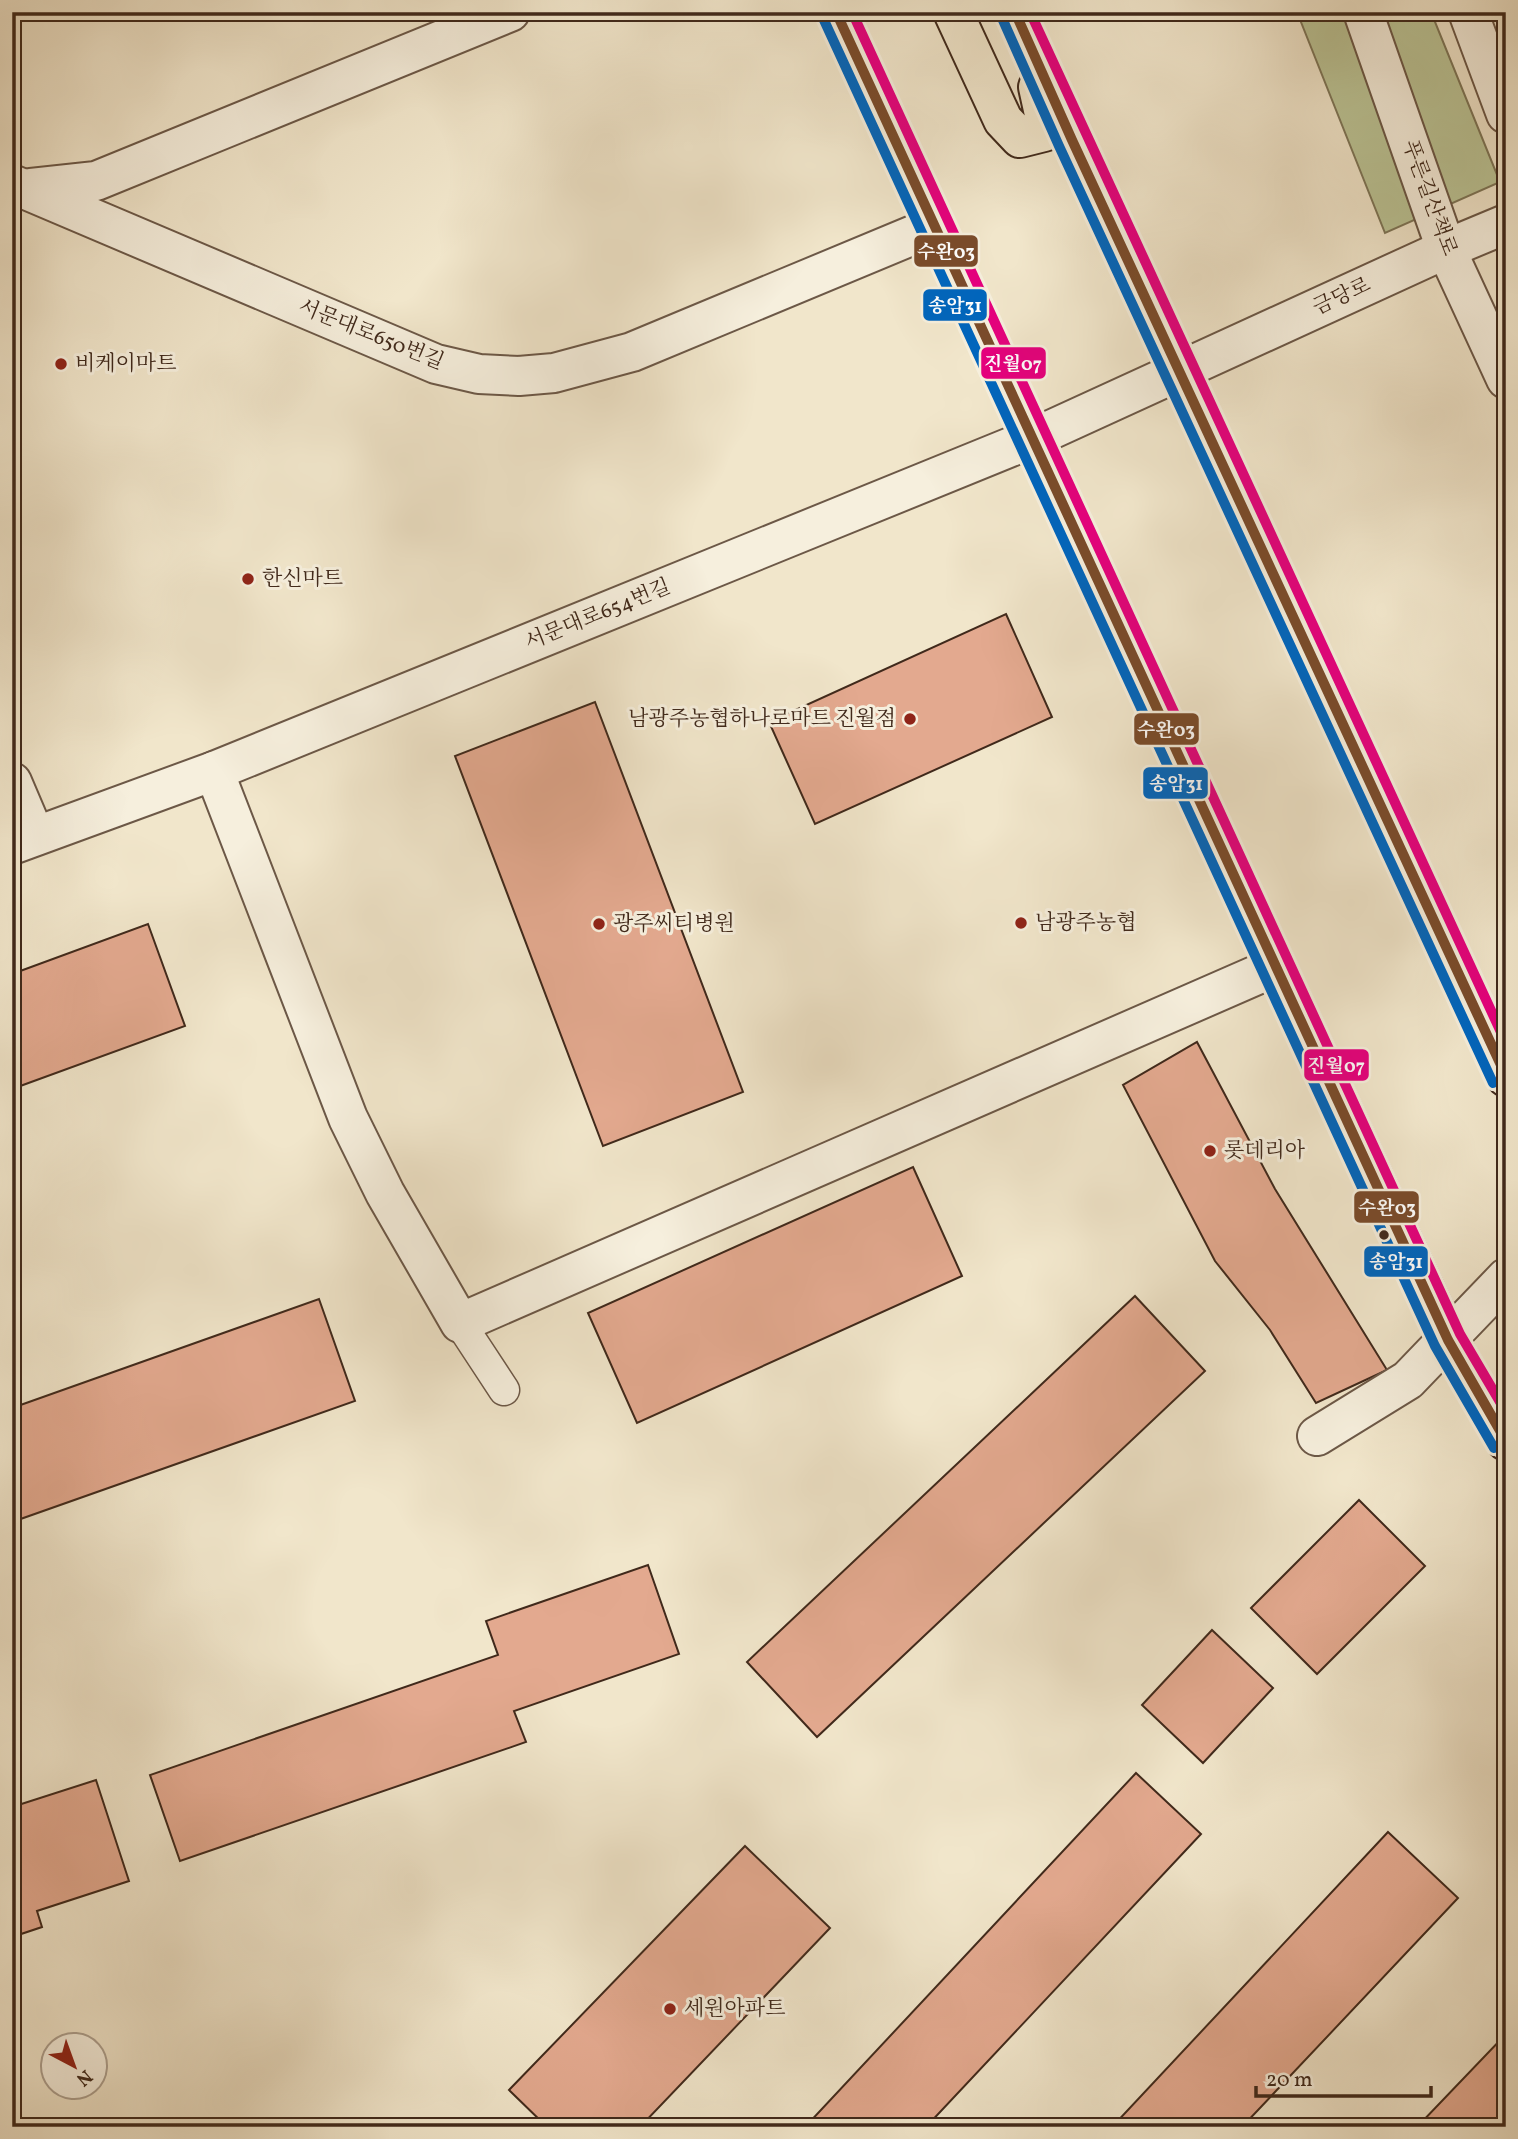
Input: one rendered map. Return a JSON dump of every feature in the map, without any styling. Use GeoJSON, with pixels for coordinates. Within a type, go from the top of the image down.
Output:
{"type":"FeatureCollection","features":[{"type":"Feature","properties":{"kind":"main road"},"geometry":{"type":"LineString","coordinates":[[836,12],[1448,1340],[1506,1441]]}},
{"type":"Feature","properties":{"kind":"main road"},"geometry":{"type":"LineString","coordinates":[[953,12],[1003,120],[1020,138],[1044,132],[1045,119],[1016,16]]}},
{"type":"Feature","properties":{"kind":"main road"},"geometry":{"type":"LineString","coordinates":[[1016,16],[1506,1077]]}},
{"type":"Feature","properties":{"kind":"street"},"geometry":{"type":"LineString","coordinates":[[19,186],[96,181],[510,12]]}},
{"type":"Feature","properties":{"kind":"street","name":"푸른길산책로"},"geometry":{"type":"LineString","coordinates":[[1363,12],[1446,249],[1506,379]]}},
{"type":"Feature","properties":{"kind":"street"},"geometry":{"type":"LineString","coordinates":[[1468,12],[1506,114]]}},
{"type":"Feature","properties":{"kind":"street","name":"서문대로650번길"},"geometry":{"type":"LineString","coordinates":[[19,186],[436,364],[479,374],[519,376],[554,373],[632,352],[935,226]]}},
{"type":"Feature","properties":{"kind":"street","name":"금당로"},"geometry":{"type":"LineString","coordinates":[[1179,372],[1506,224]]}},
{"type":"Feature","properties":{"kind":"street","name":"서문대로654번길"},"geometry":{"type":"LineString","coordinates":[[24,840],[215,771],[1032,438],[1179,372]]}},
{"type":"Feature","properties":{"kind":"street"},"geometry":{"type":"LineString","coordinates":[[215,771],[348,1118],[385,1193],[460,1323],[1275,967]]}},
{"type":"Feature","properties":{"kind":"street"},"geometry":{"type":"LineString","coordinates":[[12,782],[24,840]]}},
{"type":"Feature","properties":{"kind":"street"},"geometry":{"type":"LineString","coordinates":[[1317,1436],[1408,1380],[1506,1278]]}},
{"type":"Feature","properties":{"kind":"lane"},"geometry":{"type":"LineString","coordinates":[[460,1323],[504,1390]]}},
{"type":"Feature","properties":{"kind":"green space"},"geometry":{"type":"Polygon","coordinates":[[[1297,12],[1431,12],[1500,182],[1385,233],[1297,12]]]}},
{"type":"Feature","properties":{"kind":"building","name":"남광주농협하나로마트 진월점"},"geometry":{"type":"Polygon","coordinates":[[[1006,614],[1052,717],[815,824],[769,722],[1006,614]]]}},
{"type":"Feature","properties":{"kind":"building","name":"광주씨티병원"},"geometry":{"type":"Polygon","coordinates":[[[595,702],[743,1092],[603,1146],[455,756],[595,702]]]}},
{"type":"Feature","properties":{"kind":"building"},"geometry":{"type":"Polygon","coordinates":[[[148,924],[185,1026],[12,1089],[12,974],[148,924]]]}},
{"type":"Feature","properties":{"kind":"building"},"geometry":{"type":"Polygon","coordinates":[[[1197,1042],[1275,1189],[1387,1370],[1316,1403],[1270,1330],[1215,1261],[1123,1085],[1197,1042]]]}},
{"type":"Feature","properties":{"kind":"building"},"geometry":{"type":"Polygon","coordinates":[[[913,1167],[962,1276],[637,1423],[588,1313],[913,1167]]]}},
{"type":"Feature","properties":{"kind":"building"},"geometry":{"type":"Polygon","coordinates":[[[1135,1296],[1205,1371],[817,1737],[747,1662],[1135,1296]]]}},
{"type":"Feature","properties":{"kind":"building"},"geometry":{"type":"Polygon","coordinates":[[[319,1299],[355,1401],[12,1522],[12,1408],[319,1299]]]}},
{"type":"Feature","properties":{"kind":"building"},"geometry":{"type":"Polygon","coordinates":[[[1359,1500],[1425,1566],[1317,1674],[1251,1608],[1359,1500]]]}},
{"type":"Feature","properties":{"kind":"building"},"geometry":{"type":"Polygon","coordinates":[[[648,1565],[679,1654],[514,1711],[526,1742],[180,1861],[150,1775],[498,1655],[486,1621],[648,1565]]]}},
{"type":"Feature","properties":{"kind":"building"},"geometry":{"type":"Polygon","coordinates":[[[1212,1630],[1273,1688],[1203,1763],[1142,1705],[1212,1630]]]}},
{"type":"Feature","properties":{"kind":"building"},"geometry":{"type":"Polygon","coordinates":[[[1136,1773],[1201,1834],[926,2127],[805,2127],[1136,1773]]]}},
{"type":"Feature","properties":{"kind":"building"},"geometry":{"type":"Polygon","coordinates":[[[96,1780],[129,1881],[37,1911],[42,1927],[12,1937],[12,1807],[96,1780]]]}},
{"type":"Feature","properties":{"kind":"building"},"geometry":{"type":"Polygon","coordinates":[[[1388,1832],[1458,1898],[1242,2127],[1112,2127],[1388,1832]]]}},
{"type":"Feature","properties":{"kind":"building","name":"세원아파트"},"geometry":{"type":"Polygon","coordinates":[[[745,1846],[830,1928],[640,2127],[547,2127],[509,2090],[745,1846]]]}},
{"type":"Feature","properties":{"kind":"building"},"geometry":{"type":"Polygon","coordinates":[[[1506,2034],[1506,2127],[1417,2127],[1506,2034]]]}},
{"type":"Feature","properties":{"kind":"transit line","name":"수완03"},"geometry":{"type":"LineString","coordinates":[[836,12],[1448,1340],[1506,1441]]}},
{"type":"Feature","properties":{"kind":"transit line","name":"진월07"},"geometry":{"type":"LineString","coordinates":[[852,12],[1460,1334],[1506,1412]]}},
{"type":"Feature","properties":{"kind":"transit line","name":"수완03"},"geometry":{"type":"LineString","coordinates":[[1015,12],[1506,1076]]}},
{"type":"Feature","properties":{"kind":"transit line","name":"진월07"},"geometry":{"type":"LineString","coordinates":[[1030,12],[1506,1043]]}},
{"type":"Feature","properties":{"kind":"transit line","name":"송암31"},"geometry":{"type":"LineString","coordinates":[[823,18],[1435,1346],[1494,1448]]}},
{"type":"Feature","properties":{"kind":"transit line","name":"송암31"},"geometry":{"type":"LineString","coordinates":[[1002,18],[1493,1083]]}},
{"type":"Feature","properties":{"kind":"place","name":"비케이마트"},"geometry":{"type":"Point","coordinates":[61,364]}},
{"type":"Feature","properties":{"kind":"place","name":"한신마트"},"geometry":{"type":"Point","coordinates":[248,579]}},
{"type":"Feature","properties":{"kind":"place","name":"남광주농협하나로마트 진월점"},"geometry":{"type":"Point","coordinates":[910,719]}},
{"type":"Feature","properties":{"kind":"place","name":"남광주농협"},"geometry":{"type":"Point","coordinates":[1021,923]}},
{"type":"Feature","properties":{"kind":"place","name":"광주씨티병원"},"geometry":{"type":"Point","coordinates":[599,924]}},
{"type":"Feature","properties":{"kind":"place","name":"롯데리아"},"geometry":{"type":"Point","coordinates":[1210,1151]}},
{"type":"Feature","properties":{"kind":"place","name":"세원아파트"},"geometry":{"type":"Point","coordinates":[670,2009]}}]}
